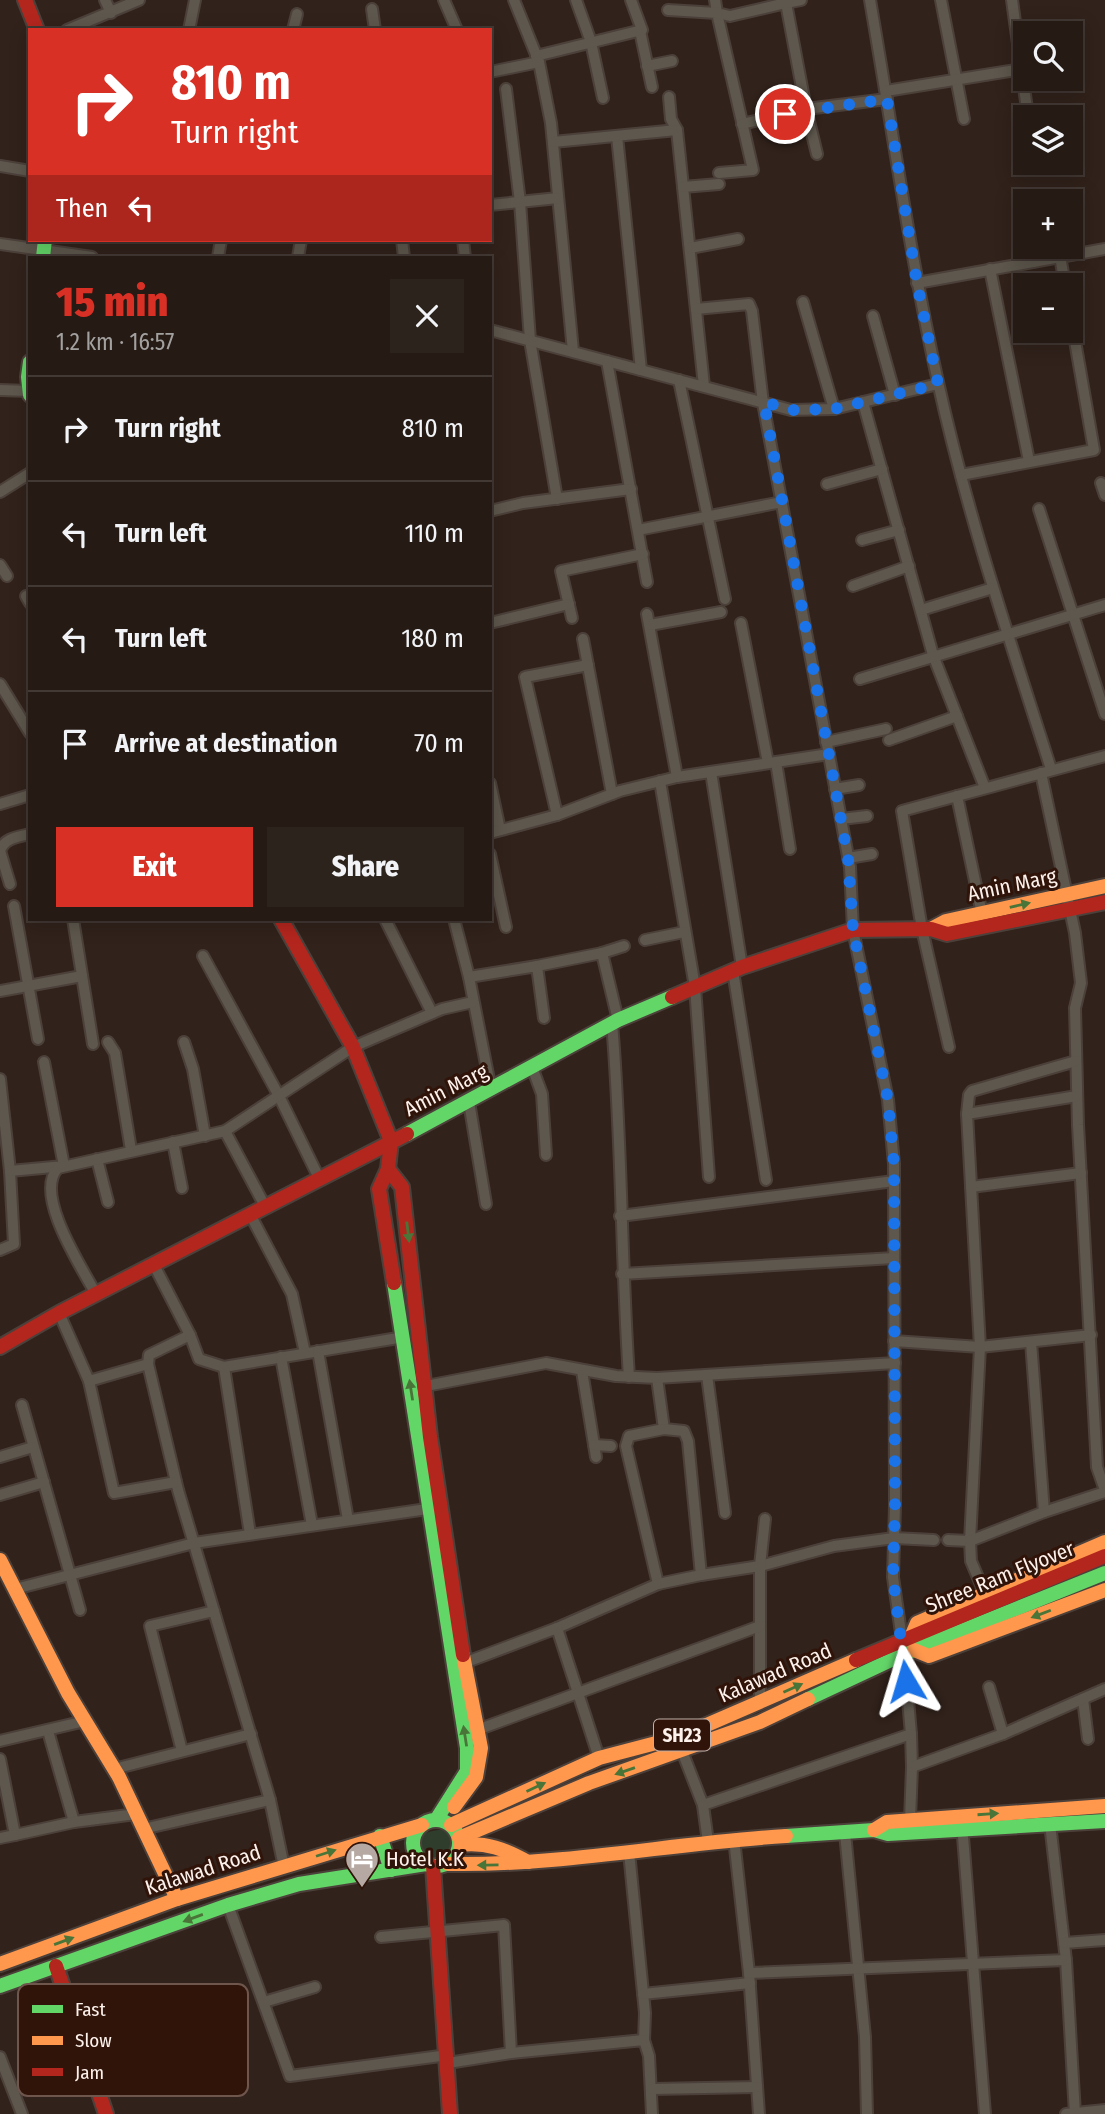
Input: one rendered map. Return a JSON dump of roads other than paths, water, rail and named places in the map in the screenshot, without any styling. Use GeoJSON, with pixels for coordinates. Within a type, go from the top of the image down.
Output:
{"type":"FeatureCollection","features":[{"type":"Feature","properties":{"kind":"main road"},"geometry":{"type":"LineString","coordinates":[[25,0],[36,28]]}},
{"type":"Feature","properties":{"kind":"main road","name":"Amin Marg"},"geometry":{"type":"LineString","coordinates":[[926,929],[946,921],[1105,886]]}},
{"type":"Feature","properties":{"kind":"main road","name":"Amin Marg"},"geometry":{"type":"LineString","coordinates":[[0,1347],[59,1313],[469,1102],[615,1021],[737,969],[853,930],[926,929],[947,934],[1105,902]]}},
{"type":"Feature","properties":{"kind":"main road"},"geometry":{"type":"LineString","coordinates":[[282,921],[353,1048],[391,1141],[388,1169],[379,1189],[481,1748],[477,1777],[445,1829]]}},
{"type":"Feature","properties":{"kind":"main road"},"geometry":{"type":"LineString","coordinates":[[388,1169],[402,1187],[426,1386],[436,1508],[467,1748],[467,1771],[445,1829],[458,1853],[435,1865]]}},
{"type":"Feature","properties":{"kind":"main road","name":"Kalawad Road"},"geometry":{"type":"LineString","coordinates":[[0,1964],[177,1899],[380,1836],[445,1829],[682,1752],[760,1722],[907,1646],[917,1623],[1105,1542]]}},
{"type":"Feature","properties":{"kind":"main road","name":"Shree Ram Flyover"},"geometry":{"type":"LineString","coordinates":[[907,1646],[930,1628],[1105,1556]]}},
{"type":"Feature","properties":{"kind":"main road"},"geometry":{"type":"LineString","coordinates":[[0,1560],[68,1693],[114,1769],[177,1899]]}},
{"type":"Feature","properties":{"kind":"main road","name":"Shree Ram Flyover"},"geometry":{"type":"LineString","coordinates":[[907,1646],[930,1644],[1105,1573]]}},
{"type":"Feature","properties":{"kind":"main road","name":"Kalawad Road"},"geometry":{"type":"LineString","coordinates":[[445,1829],[599,1758],[679,1737],[760,1702],[907,1646],[929,1656],[1105,1590]]}},
{"type":"Feature","properties":{"kind":"main road"},"geometry":{"type":"LineString","coordinates":[[874,1830],[888,1834],[1105,1805]]}},
{"type":"Feature","properties":{"kind":"main road"},"geometry":{"type":"LineString","coordinates":[[874,1830],[887,1822],[909,1820],[1050,1824],[1105,1821]]}},
{"type":"Feature","properties":{"kind":"main road"},"geometry":{"type":"LineString","coordinates":[[435,1865],[415,1853],[414,1838],[445,1829],[477,1843],[499,1845],[528,1862]]}},
{"type":"Feature","properties":{"kind":"main road","name":"Kalawad Road"},"geometry":{"type":"LineString","coordinates":[[0,1986],[228,1905],[299,1884],[435,1865],[496,1865],[734,1839],[874,1830]]}},
{"type":"Feature","properties":{"kind":"main road"},"geometry":{"type":"LineString","coordinates":[[380,1836],[391,1870]]}},
{"type":"Feature","properties":{"kind":"main road"},"geometry":{"type":"LineString","coordinates":[[435,1865],[450,2114]]}},
{"type":"Feature","properties":{"kind":"main road"},"geometry":{"type":"LineString","coordinates":[[56,1966],[62,1984]]}},
{"type":"Feature","properties":{"kind":"main road"},"geometry":{"type":"LineString","coordinates":[[100,2096],[106,2114]]}},
{"type":"Feature","properties":{"kind":"street"},"geometry":{"type":"LineString","coordinates":[[105,0],[111,13]]}},
{"type":"Feature","properties":{"kind":"street"},"geometry":{"type":"LineString","coordinates":[[75,28],[139,0]]}},
{"type":"Feature","properties":{"kind":"street"},"geometry":{"type":"LineString","coordinates":[[188,28],[195,0]]}},
{"type":"Feature","properties":{"kind":"street"},"geometry":{"type":"LineString","coordinates":[[444,0],[456,28]]}},
{"type":"Feature","properties":{"kind":"street"},"geometry":{"type":"LineString","coordinates":[[514,0],[538,59],[553,142],[573,351]]}},
{"type":"Feature","properties":{"kind":"street"},"geometry":{"type":"LineString","coordinates":[[576,0],[592,42],[603,98]]}},
{"type":"Feature","properties":{"kind":"street"},"geometry":{"type":"LineString","coordinates":[[631,0],[642,30],[640,31],[652,87]]}},
{"type":"Feature","properties":{"kind":"street"},"geometry":{"type":"LineString","coordinates":[[683,187],[753,170],[715,0]]}},
{"type":"Feature","properties":{"kind":"street"},"geometry":{"type":"LineString","coordinates":[[667,10],[730,16],[786,1],[801,0]]}},
{"type":"Feature","properties":{"kind":"street"},"geometry":{"type":"LineString","coordinates":[[870,0],[917,283],[938,384],[979,544],[1046,771],[1066,895],[1075,933],[1081,983],[1075,1008],[1077,1096],[1097,1467],[1105,1491],[970,1541],[948,1540]]}},
{"type":"Feature","properties":{"kind":"street"},"geometry":{"type":"LineString","coordinates":[[941,0],[964,119]]}},
{"type":"Feature","properties":{"kind":"street"},"geometry":{"type":"LineString","coordinates":[[1012,0],[1015,21]]}},
{"type":"Feature","properties":{"kind":"street"},"geometry":{"type":"LineString","coordinates":[[786,1],[817,154]]}},
{"type":"Feature","properties":{"kind":"street"},"geometry":{"type":"LineString","coordinates":[[372,9],[375,28]]}},
{"type":"Feature","properties":{"kind":"street"},"geometry":{"type":"LineString","coordinates":[[294,28],[297,14]]}},
{"type":"Feature","properties":{"kind":"street"},"geometry":{"type":"LineString","coordinates":[[495,71],[592,42],[640,31]]}},
{"type":"Feature","properties":{"kind":"street"},"geometry":{"type":"LineString","coordinates":[[647,66],[672,61]]}},
{"type":"Feature","properties":{"kind":"street"},"geometry":{"type":"LineString","coordinates":[[742,124],[806,109],[1013,70]]}},
{"type":"Feature","properties":{"kind":"street"},"geometry":{"type":"LineString","coordinates":[[506,89],[520,202],[530,340],[557,499]]}},
{"type":"Feature","properties":{"kind":"street"},"geometry":{"type":"LineString","coordinates":[[669,97],[671,119],[677,130],[704,386]]}},
{"type":"Feature","properties":{"kind":"street"},"geometry":{"type":"LineString","coordinates":[[553,142],[677,130]]}},
{"type":"Feature","properties":{"kind":"street"},"geometry":{"type":"LineString","coordinates":[[617,136],[641,370]]}},
{"type":"Feature","properties":{"kind":"street"},"geometry":{"type":"LineString","coordinates":[[0,166],[28,171]]}},
{"type":"Feature","properties":{"kind":"street"},"geometry":{"type":"LineString","coordinates":[[492,205],[558,198]]}},
{"type":"Feature","properties":{"kind":"street"},"geometry":{"type":"LineString","coordinates":[[690,248],[738,239]]}},
{"type":"Feature","properties":{"kind":"street"},"geometry":{"type":"LineString","coordinates":[[0,244],[87,256]]}},
{"type":"Feature","properties":{"kind":"street"},"geometry":{"type":"LineString","coordinates":[[1083,252],[1105,249]]}},
{"type":"Feature","properties":{"kind":"street"},"geometry":{"type":"LineString","coordinates":[[917,283],[1044,259]]}},
{"type":"Feature","properties":{"kind":"street"},"geometry":{"type":"LineString","coordinates":[[990,269],[1029,461]]}},
{"type":"Feature","properties":{"kind":"street"},"geometry":{"type":"LineString","coordinates":[[803,302],[834,409]]}},
{"type":"Feature","properties":{"kind":"street"},"geometry":{"type":"LineString","coordinates":[[696,309],[749,304],[752,311],[764,402],[850,857],[853,930],[888,1100],[894,1181],[893,1577],[907,1646],[912,1767],[909,1820]]}},
{"type":"Feature","properties":{"kind":"street"},"geometry":{"type":"LineString","coordinates":[[873,316],[895,395]]}},
{"type":"Feature","properties":{"kind":"street"},"geometry":{"type":"LineString","coordinates":[[492,330],[792,410],[834,409],[938,384]]}},
{"type":"Feature","properties":{"kind":"street"},"geometry":{"type":"LineString","coordinates":[[961,475],[1094,450],[1075,343]]}},
{"type":"Feature","properties":{"kind":"street"},"geometry":{"type":"LineString","coordinates":[[607,360],[647,582]]}},
{"type":"Feature","properties":{"kind":"street"},"geometry":{"type":"LineString","coordinates":[[680,380],[725,599]]}},
{"type":"Feature","properties":{"kind":"street"},"geometry":{"type":"LineString","coordinates":[[0,390],[28,393]]}},
{"type":"Feature","properties":{"kind":"street"},"geometry":{"type":"LineString","coordinates":[[863,402],[933,655],[985,788]]}},
{"type":"Feature","properties":{"kind":"street"},"geometry":{"type":"LineString","coordinates":[[827,484],[882,468]]}},
{"type":"Feature","properties":{"kind":"street"},"geometry":{"type":"LineString","coordinates":[[0,492],[28,474]]}},
{"type":"Feature","properties":{"kind":"street"},"geometry":{"type":"LineString","coordinates":[[1101,483],[1105,495]]}},
{"type":"Feature","properties":{"kind":"street"},"geometry":{"type":"LineString","coordinates":[[492,511],[631,489]]}},
{"type":"Feature","properties":{"kind":"street"},"geometry":{"type":"LineString","coordinates":[[638,530],[782,502]]}},
{"type":"Feature","properties":{"kind":"street"},"geometry":{"type":"LineString","coordinates":[[1039,509],[1105,714]]}},
{"type":"Feature","properties":{"kind":"street"},"geometry":{"type":"LineString","coordinates":[[862,540],[900,530]]}},
{"type":"Feature","properties":{"kind":"street"},"geometry":{"type":"LineString","coordinates":[[572,618],[561,571],[643,554]]}},
{"type":"Feature","properties":{"kind":"street"},"geometry":{"type":"LineString","coordinates":[[0,565],[7,576]]}},
{"type":"Feature","properties":{"kind":"street"},"geometry":{"type":"LineString","coordinates":[[853,586],[909,566]]}},
{"type":"Feature","properties":{"kind":"street"},"geometry":{"type":"LineString","coordinates":[[921,610],[993,588]]}},
{"type":"Feature","properties":{"kind":"street"},"geometry":{"type":"LineString","coordinates":[[492,623],[569,604]]}},
{"type":"Feature","properties":{"kind":"street"},"geometry":{"type":"LineString","coordinates":[[860,679],[1105,605]]}},
{"type":"Feature","properties":{"kind":"street"},"geometry":{"type":"LineString","coordinates":[[677,777],[649,619],[721,612]]}},
{"type":"Feature","properties":{"kind":"street"},"geometry":{"type":"LineString","coordinates":[[741,623],[790,849]]}},
{"type":"Feature","properties":{"kind":"street"},"geometry":{"type":"LineString","coordinates":[[583,639],[612,794]]}},
{"type":"Feature","properties":{"kind":"street"},"geometry":{"type":"LineString","coordinates":[[557,815],[525,677],[588,665]]}},
{"type":"Feature","properties":{"kind":"street"},"geometry":{"type":"LineString","coordinates":[[0,684],[28,730]]}},
{"type":"Feature","properties":{"kind":"street"},"geometry":{"type":"LineString","coordinates":[[827,742],[888,734],[957,716]]}},
{"type":"Feature","properties":{"kind":"street"},"geometry":{"type":"LineString","coordinates":[[492,802],[495,831],[557,815],[612,794],[677,777],[829,754]]}},
{"type":"Feature","properties":{"kind":"street"},"geometry":{"type":"LineString","coordinates":[[949,1047],[902,811],[1105,756]]}},
{"type":"Feature","properties":{"kind":"street"},"geometry":{"type":"LineString","coordinates":[[711,772],[766,1180]]}},
{"type":"Feature","properties":{"kind":"street"},"geometry":{"type":"LineString","coordinates":[[660,781],[695,987],[709,1177]]}},
{"type":"Feature","properties":{"kind":"street"},"geometry":{"type":"LineString","coordinates":[[837,789],[859,785]]}},
{"type":"Feature","properties":{"kind":"street"},"geometry":{"type":"LineString","coordinates":[[0,804],[28,796]]}},
{"type":"Feature","properties":{"kind":"street"},"geometry":{"type":"LineString","coordinates":[[957,796],[982,914]]}},
{"type":"Feature","properties":{"kind":"street"},"geometry":{"type":"LineString","coordinates":[[843,819],[867,816]]}},
{"type":"Feature","properties":{"kind":"street"},"geometry":{"type":"LineString","coordinates":[[10,884],[0,851],[2,844],[28,835]]}},
{"type":"Feature","properties":{"kind":"street"},"geometry":{"type":"LineString","coordinates":[[850,857],[872,854]]}},
{"type":"Feature","properties":{"kind":"street"},"geometry":{"type":"LineString","coordinates":[[492,863],[506,927]]}},
{"type":"Feature","properties":{"kind":"street"},"geometry":{"type":"LineString","coordinates":[[14,906],[38,1039]]}},
{"type":"Feature","properties":{"kind":"street"},"geometry":{"type":"LineString","coordinates":[[73,921],[93,1044]]}},
{"type":"Feature","properties":{"kind":"street"},"geometry":{"type":"LineString","coordinates":[[386,921],[432,1013]]}},
{"type":"Feature","properties":{"kind":"street"},"geometry":{"type":"LineString","coordinates":[[455,921],[469,977],[491,1090]]}},
{"type":"Feature","properties":{"kind":"street"},"geometry":{"type":"LineString","coordinates":[[645,940],[684,932]]}},
{"type":"Feature","properties":{"kind":"street"},"geometry":{"type":"LineString","coordinates":[[469,977],[603,953],[624,946]]}},
{"type":"Feature","properties":{"kind":"street"},"geometry":{"type":"LineString","coordinates":[[603,953],[615,1021],[622,1275],[629,1377]]}},
{"type":"Feature","properties":{"kind":"street"},"geometry":{"type":"LineString","coordinates":[[203,956],[279,1096],[319,1178]]}},
{"type":"Feature","properties":{"kind":"street"},"geometry":{"type":"LineString","coordinates":[[537,966],[544,1018]]}},
{"type":"Feature","properties":{"kind":"street"},"geometry":{"type":"LineString","coordinates":[[0,991],[82,976]]}},
{"type":"Feature","properties":{"kind":"street"},"geometry":{"type":"LineString","coordinates":[[10,1171],[64,1166],[225,1131],[353,1048],[432,1013],[473,1002]]}},
{"type":"Feature","properties":{"kind":"street"},"geometry":{"type":"LineString","coordinates":[[107,1042],[115,1053],[131,1150]]}},
{"type":"Feature","properties":{"kind":"street"},"geometry":{"type":"LineString","coordinates":[[184,1042],[193,1069],[205,1136]]}},
{"type":"Feature","properties":{"kind":"street"},"geometry":{"type":"LineString","coordinates":[[985,1594],[971,1561],[970,1541],[981,1347],[967,1114],[969,1095],[972,1091],[1076,1061]]}},
{"type":"Feature","properties":{"kind":"street"},"geometry":{"type":"LineString","coordinates":[[44,1062],[64,1166]]}},
{"type":"Feature","properties":{"kind":"street"},"geometry":{"type":"LineString","coordinates":[[533,1067],[544,1104],[546,1155]]}},
{"type":"Feature","properties":{"kind":"street"},"geometry":{"type":"LineString","coordinates":[[0,1079],[10,1171],[14,1244],[0,1250]]}},
{"type":"Feature","properties":{"kind":"street"},"geometry":{"type":"LineString","coordinates":[[967,1114],[1077,1096]]}},
{"type":"Feature","properties":{"kind":"street"},"geometry":{"type":"LineString","coordinates":[[469,1102],[486,1204]]}},
{"type":"Feature","properties":{"kind":"street"},"geometry":{"type":"LineString","coordinates":[[225,1131],[266,1208]]}},
{"type":"Feature","properties":{"kind":"street"},"geometry":{"type":"LineString","coordinates":[[173,1142],[182,1188]]}},
{"type":"Feature","properties":{"kind":"street"},"geometry":{"type":"LineString","coordinates":[[97,1159],[108,1202]]}},
{"type":"Feature","properties":{"kind":"street"},"geometry":{"type":"LineString","coordinates":[[64,1166],[52,1174],[52,1202],[66,1237],[96,1294]]}},
{"type":"Feature","properties":{"kind":"street"},"geometry":{"type":"LineString","coordinates":[[971,1187],[1081,1173]]}},
{"type":"Feature","properties":{"kind":"street"},"geometry":{"type":"LineString","coordinates":[[620,1216],[894,1181]]}},
{"type":"Feature","properties":{"kind":"street"},"geometry":{"type":"LineString","coordinates":[[0,1208],[12,1203]]}},
{"type":"Feature","properties":{"kind":"street"},"geometry":{"type":"LineString","coordinates":[[251,1216],[292,1294],[305,1353]]}},
{"type":"Feature","properties":{"kind":"street"},"geometry":{"type":"LineString","coordinates":[[622,1275],[894,1258]]}},
{"type":"Feature","properties":{"kind":"street"},"geometry":{"type":"LineString","coordinates":[[154,1265],[190,1335],[199,1359],[224,1367],[398,1338]]}},
{"type":"Feature","properties":{"kind":"street"},"geometry":{"type":"LineString","coordinates":[[59,1313],[89,1381],[114,1493],[176,1482]]}},
{"type":"Feature","properties":{"kind":"street"},"geometry":{"type":"LineString","coordinates":[[190,1335],[149,1355],[148,1364],[176,1482],[270,1800],[284,1867]]}},
{"type":"Feature","properties":{"kind":"street"},"geometry":{"type":"LineString","coordinates":[[894,1341],[981,1347],[1091,1335]]}},
{"type":"Feature","properties":{"kind":"street"},"geometry":{"type":"LineString","coordinates":[[1031,1342],[1044,1512]]}},
{"type":"Feature","properties":{"kind":"street"},"geometry":{"type":"LineString","coordinates":[[1092,1352],[1105,1350]]}},
{"type":"Feature","properties":{"kind":"street"},"geometry":{"type":"LineString","coordinates":[[318,1351],[348,1520]]}},
{"type":"Feature","properties":{"kind":"street"},"geometry":{"type":"LineString","coordinates":[[281,1357],[312,1525]]}},
{"type":"Feature","properties":{"kind":"street"},"geometry":{"type":"LineString","coordinates":[[426,1386],[546,1363],[582,1371],[657,1378],[894,1363]]}},
{"type":"Feature","properties":{"kind":"street"},"geometry":{"type":"LineString","coordinates":[[89,1381],[148,1364]]}},
{"type":"Feature","properties":{"kind":"street"},"geometry":{"type":"LineString","coordinates":[[224,1367],[250,1534]]}},
{"type":"Feature","properties":{"kind":"street"},"geometry":{"type":"LineString","coordinates":[[582,1371],[596,1457]]}},
{"type":"Feature","properties":{"kind":"street"},"geometry":{"type":"LineString","coordinates":[[707,1375],[725,1513]]}},
{"type":"Feature","properties":{"kind":"street"},"geometry":{"type":"LineString","coordinates":[[657,1378],[664,1429]]}},
{"type":"Feature","properties":{"kind":"street"},"geometry":{"type":"LineString","coordinates":[[22,1405],[72,1574],[80,1610]]}},
{"type":"Feature","properties":{"kind":"street"},"geometry":{"type":"LineString","coordinates":[[658,1584],[626,1446],[629,1436],[664,1429],[684,1431],[688,1441],[701,1575]]}},
{"type":"Feature","properties":{"kind":"street"},"geometry":{"type":"LineString","coordinates":[[594,1445],[611,1446]]}},
{"type":"Feature","properties":{"kind":"street"},"geometry":{"type":"LineString","coordinates":[[0,1457],[33,1447]]}},
{"type":"Feature","properties":{"kind":"street"},"geometry":{"type":"LineString","coordinates":[[0,1495],[44,1482]]}},
{"type":"Feature","properties":{"kind":"street"},"geometry":{"type":"LineString","coordinates":[[15,1589],[194,1543],[436,1508]]}},
{"type":"Feature","properties":{"kind":"street"},"geometry":{"type":"LineString","coordinates":[[760,1702],[760,1566],[765,1519]]}},
{"type":"Feature","properties":{"kind":"street"},"geometry":{"type":"LineString","coordinates":[[464,1663],[557,1628],[658,1584],[760,1566],[834,1546],[894,1538],[934,1540]]}},
{"type":"Feature","properties":{"kind":"street"},"geometry":{"type":"LineString","coordinates":[[182,1751],[150,1626],[214,1611]]}},
{"type":"Feature","properties":{"kind":"street"},"geometry":{"type":"LineString","coordinates":[[477,1730],[760,1626]]}},
{"type":"Feature","properties":{"kind":"street"},"geometry":{"type":"LineString","coordinates":[[557,1628],[599,1758]]}},
{"type":"Feature","properties":{"kind":"street"},"geometry":{"type":"LineString","coordinates":[[989,1686],[1003,1734]]}},
{"type":"Feature","properties":{"kind":"street"},"geometry":{"type":"LineString","coordinates":[[912,1767],[1003,1734],[1105,1689]]}},
{"type":"Feature","properties":{"kind":"street"},"geometry":{"type":"LineString","coordinates":[[1083,1699],[1088,1739]]}},
{"type":"Feature","properties":{"kind":"street"},"geometry":{"type":"LineString","coordinates":[[0,1741],[85,1721]]}},
{"type":"Feature","properties":{"kind":"street"},"geometry":{"type":"LineString","coordinates":[[48,1731],[74,1822]]}},
{"type":"Feature","properties":{"kind":"street"},"geometry":{"type":"LineString","coordinates":[[114,1769],[251,1734]]}},
{"type":"Feature","properties":{"kind":"street"},"geometry":{"type":"LineString","coordinates":[[703,1805],[911,1734]]}},
{"type":"Feature","properties":{"kind":"street"},"geometry":{"type":"LineString","coordinates":[[682,1752],[703,1805],[708,1842]]}},
{"type":"Feature","properties":{"kind":"street"},"geometry":{"type":"LineString","coordinates":[[0,1759],[15,1835]]}},
{"type":"Feature","properties":{"kind":"street"},"geometry":{"type":"LineString","coordinates":[[143,1829],[270,1800]]}},
{"type":"Feature","properties":{"kind":"street"},"geometry":{"type":"LineString","coordinates":[[0,1838],[74,1822],[136,1814]]}},
{"type":"Feature","properties":{"kind":"street"},"geometry":{"type":"LineString","coordinates":[[962,1822],[985,2114]]}},
{"type":"Feature","properties":{"kind":"street"},"geometry":{"type":"LineString","coordinates":[[1050,1824],[1066,1960],[1072,2114],[1105,2110]]}},
{"type":"Feature","properties":{"kind":"street"},"geometry":{"type":"LineString","coordinates":[[845,1833],[865,2037],[867,2114]]}},
{"type":"Feature","properties":{"kind":"street"},"geometry":{"type":"LineString","coordinates":[[734,1839],[750,1978],[759,2114]]}},
{"type":"Feature","properties":{"kind":"street"},"geometry":{"type":"LineString","coordinates":[[629,1852],[652,2114]]}},
{"type":"Feature","properties":{"kind":"street"},"geometry":{"type":"LineString","coordinates":[[228,1905],[290,2076],[644,2040]]}},
{"type":"Feature","properties":{"kind":"street"},"geometry":{"type":"LineString","coordinates":[[381,1937],[504,1925],[511,2053]]}},
{"type":"Feature","properties":{"kind":"street"},"geometry":{"type":"LineString","coordinates":[[1064,1943],[1105,1940]]}},
{"type":"Feature","properties":{"kind":"street"},"geometry":{"type":"LineString","coordinates":[[643,1994],[750,1978],[858,1968],[1066,1960]]}},
{"type":"Feature","properties":{"kind":"street"},"geometry":{"type":"LineString","coordinates":[[264,2002],[315,1987]]}},
{"type":"Feature","properties":{"kind":"street"},"geometry":{"type":"LineString","coordinates":[[0,2057],[22,2114]]}},
{"type":"Feature","properties":{"kind":"street"},"geometry":{"type":"LineString","coordinates":[[652,2090],[757,2087]]}},
{"type":"Feature","properties":{"kind":"place","name":"Hotel K.K"},"geometry":{"type":"Point","coordinates":[362,1889]}}]}
